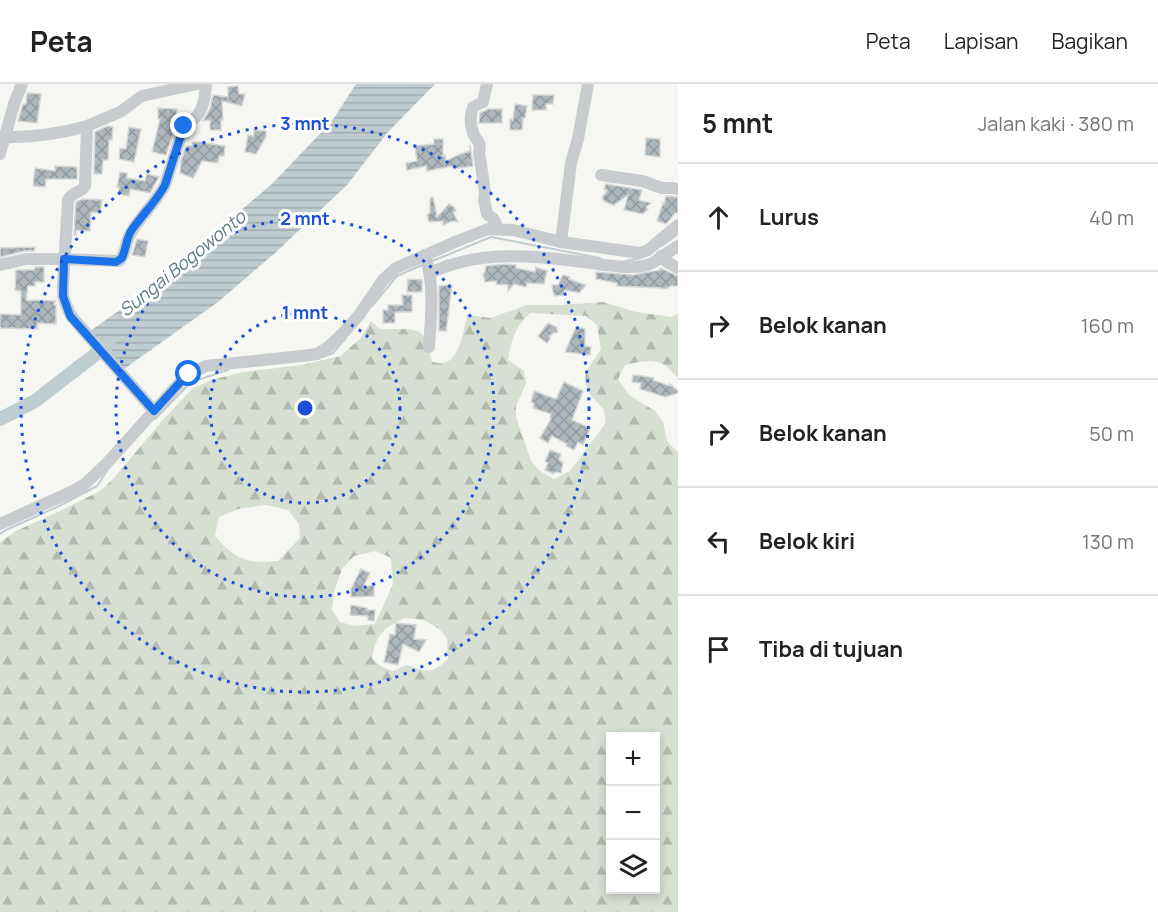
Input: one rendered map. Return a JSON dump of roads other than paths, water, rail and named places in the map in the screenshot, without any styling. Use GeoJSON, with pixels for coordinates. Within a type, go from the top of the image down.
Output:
{"type":"FeatureCollection","features":[{"type":"Feature","properties":{"kind":"street"},"geometry":{"type":"LineString","coordinates":[[0,154],[3,137],[22,84]]}},
{"type":"Feature","properties":{"kind":"street"},"geometry":{"type":"LineString","coordinates":[[3,137],[53,134],[87,126],[120,112],[142,96],[197,84]]}},
{"type":"Feature","properties":{"kind":"street"},"geometry":{"type":"LineString","coordinates":[[0,265],[26,259],[116,262],[122,258],[132,231],[165,185],[184,126],[196,116],[203,104],[206,84]]}},
{"type":"Feature","properties":{"kind":"street"},"geometry":{"type":"LineString","coordinates":[[487,84],[483,102],[473,107],[470,115],[473,135],[480,142],[479,152],[487,214],[494,219],[496,229]]}},
{"type":"Feature","properties":{"kind":"street"},"geometry":{"type":"LineString","coordinates":[[561,242],[571,163],[588,84]]}},
{"type":"Feature","properties":{"kind":"street"},"geometry":{"type":"LineString","coordinates":[[87,126],[85,186],[68,197],[63,296],[70,316],[154,411]]}},
{"type":"Feature","properties":{"kind":"street"},"geometry":{"type":"LineString","coordinates":[[602,175],[662,188],[678,189]]}},
{"type":"Feature","properties":{"kind":"street"},"geometry":{"type":"LineString","coordinates":[[428,264],[484,231],[496,229],[513,230],[561,242],[626,252],[644,252],[678,225]]}},
{"type":"Feature","properties":{"kind":"street"},"geometry":{"type":"LineString","coordinates":[[0,524],[84,484],[107,463],[189,374],[206,366],[310,355],[322,351],[352,323],[383,280],[396,268],[507,256],[645,266],[652,264],[678,246]]}},
{"type":"Feature","properties":{"kind":"street"},"geometry":{"type":"LineString","coordinates":[[661,256],[678,268]]}},
{"type":"Feature","properties":{"kind":"street"},"geometry":{"type":"LineString","coordinates":[[428,264],[432,297],[429,347]]}},
{"type":"Feature","properties":{"kind":"water"},"geometry":{"type":"Polygon","coordinates":[[[356,84],[435,84],[388,132],[347,185],[275,253],[218,302],[124,369],[90,331],[140,296],[272,184],[332,121],[356,84]]]}},
{"type":"Feature","properties":{"kind":"waterway"},"geometry":{"type":"LineString","coordinates":[[662,246],[678,234]]}},
{"type":"Feature","properties":{"kind":"waterway"},"geometry":{"type":"LineString","coordinates":[[430,262],[491,237],[600,258]]}},
{"type":"Feature","properties":{"kind":"waterway"},"geometry":{"type":"LineString","coordinates":[[626,261],[641,258]]}},
{"type":"Feature","properties":{"kind":"waterway"},"geometry":{"type":"LineString","coordinates":[[372,306],[397,276],[422,265]]}},
{"type":"Feature","properties":{"kind":"waterway"},"geometry":{"type":"LineString","coordinates":[[323,357],[333,353],[346,338]]}},
{"type":"Feature","properties":{"kind":"waterway","name":"Sungai Bogowonto"},"geometry":{"type":"LineString","coordinates":[[0,419],[35,401],[109,344]]}},
{"type":"Feature","properties":{"kind":"waterway"},"geometry":{"type":"LineString","coordinates":[[155,419],[191,382],[228,370]]}},
{"type":"Feature","properties":{"kind":"waterway"},"geometry":{"type":"LineString","coordinates":[[0,534],[97,486],[107,471]]}}]}
